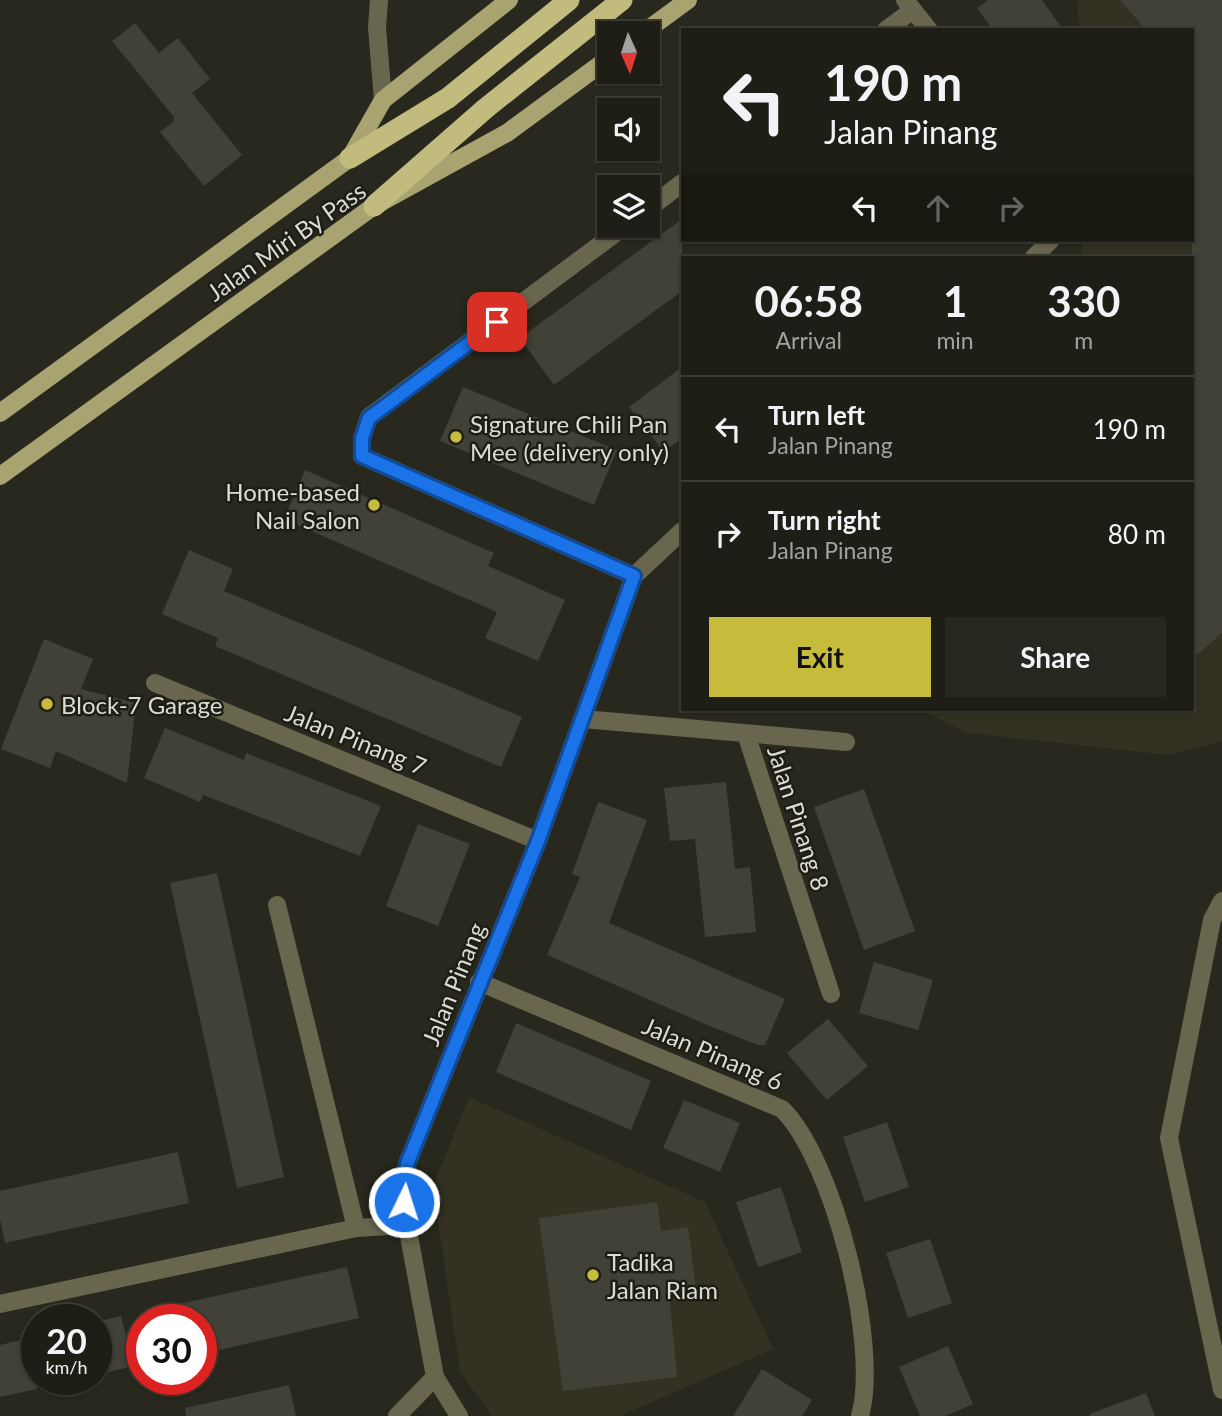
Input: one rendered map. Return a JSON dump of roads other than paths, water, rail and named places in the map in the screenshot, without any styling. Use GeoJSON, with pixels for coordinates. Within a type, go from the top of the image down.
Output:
{"type":"FeatureCollection","features":[{"type":"Feature","properties":{"kind":"highway"},"geometry":{"type":"LineString","coordinates":[[350,158],[448,98],[569,0]]}},
{"type":"Feature","properties":{"kind":"highway"},"geometry":{"type":"LineString","coordinates":[[374,206],[485,107],[622,0]]}},
{"type":"Feature","properties":{"kind":"main road","name":"Jalan Miri By Pass"},"geometry":{"type":"LineString","coordinates":[[0,413],[350,158],[383,100],[509,0]]}},
{"type":"Feature","properties":{"kind":"main road"},"geometry":{"type":"LineString","coordinates":[[659,21],[688,0]]}},
{"type":"Feature","properties":{"kind":"main road","name":"Jalan Miri By Pass"},"geometry":{"type":"LineString","coordinates":[[0,476],[374,206],[507,133],[597,67]]}},
{"type":"Feature","properties":{"kind":"street"},"geometry":{"type":"LineString","coordinates":[[379,0],[377,28],[383,100]]}},
{"type":"Feature","properties":{"kind":"street"},"geometry":{"type":"LineString","coordinates":[[888,28],[909,5],[927,28]]}},
{"type":"Feature","properties":{"kind":"street"},"geometry":{"type":"LineString","coordinates":[[660,200],[681,184]]}},
{"type":"Feature","properties":{"kind":"street"},"geometry":{"type":"LineString","coordinates":[[609,238],[369,418],[362,456],[634,576]]}},
{"type":"Feature","properties":{"kind":"street"},"geometry":{"type":"LineString","coordinates":[[1035,256],[1049,242]]}},
{"type":"Feature","properties":{"kind":"street","name":"Jalan Pinang"},"geometry":{"type":"LineString","coordinates":[[458,1416],[435,1377],[407,1225],[404,1186],[407,1164],[538,841],[634,576],[681,532]]}},
{"type":"Feature","properties":{"kind":"street","name":"Jalan Pinang 7"},"geometry":{"type":"LineString","coordinates":[[155,683],[538,841]]}},
{"type":"Feature","properties":{"kind":"street","name":"Jalan Pinang 8"},"geometry":{"type":"LineString","coordinates":[[583,719],[746,734],[831,994]]}},
{"type":"Feature","properties":{"kind":"street"},"geometry":{"type":"LineString","coordinates":[[746,734],[846,742]]}},
{"type":"Feature","properties":{"kind":"street"},"geometry":{"type":"LineString","coordinates":[[1222,901],[1212,920],[1169,1138],[1222,1390]]}},
{"type":"Feature","properties":{"kind":"street"},"geometry":{"type":"LineString","coordinates":[[277,905],[356,1228]]}},
{"type":"Feature","properties":{"kind":"street","name":"Jalan Pinang 6"},"geometry":{"type":"LineString","coordinates":[[479,982],[782,1109],[798,1125],[813,1152],[848,1255],[865,1362],[860,1416]]}},
{"type":"Feature","properties":{"kind":"street"},"geometry":{"type":"LineString","coordinates":[[0,1304],[356,1228],[407,1225]]}},
{"type":"Feature","properties":{"kind":"street"},"geometry":{"type":"LineString","coordinates":[[397,1416],[435,1377]]}},
{"type":"Feature","properties":{"kind":"place","name":"Signature Chili Pan Mee (delivery only)"},"geometry":{"type":"Point","coordinates":[456,437]}},
{"type":"Feature","properties":{"kind":"place","name":"Home-based Nail Salon"},"geometry":{"type":"Point","coordinates":[374,505]}},
{"type":"Feature","properties":{"kind":"place","name":"Block-7 Garage"},"geometry":{"type":"Point","coordinates":[47,704]}},
{"type":"Feature","properties":{"kind":"place","name":"Tadika Jalan Riam"},"geometry":{"type":"Point","coordinates":[593,1275]}}]}
